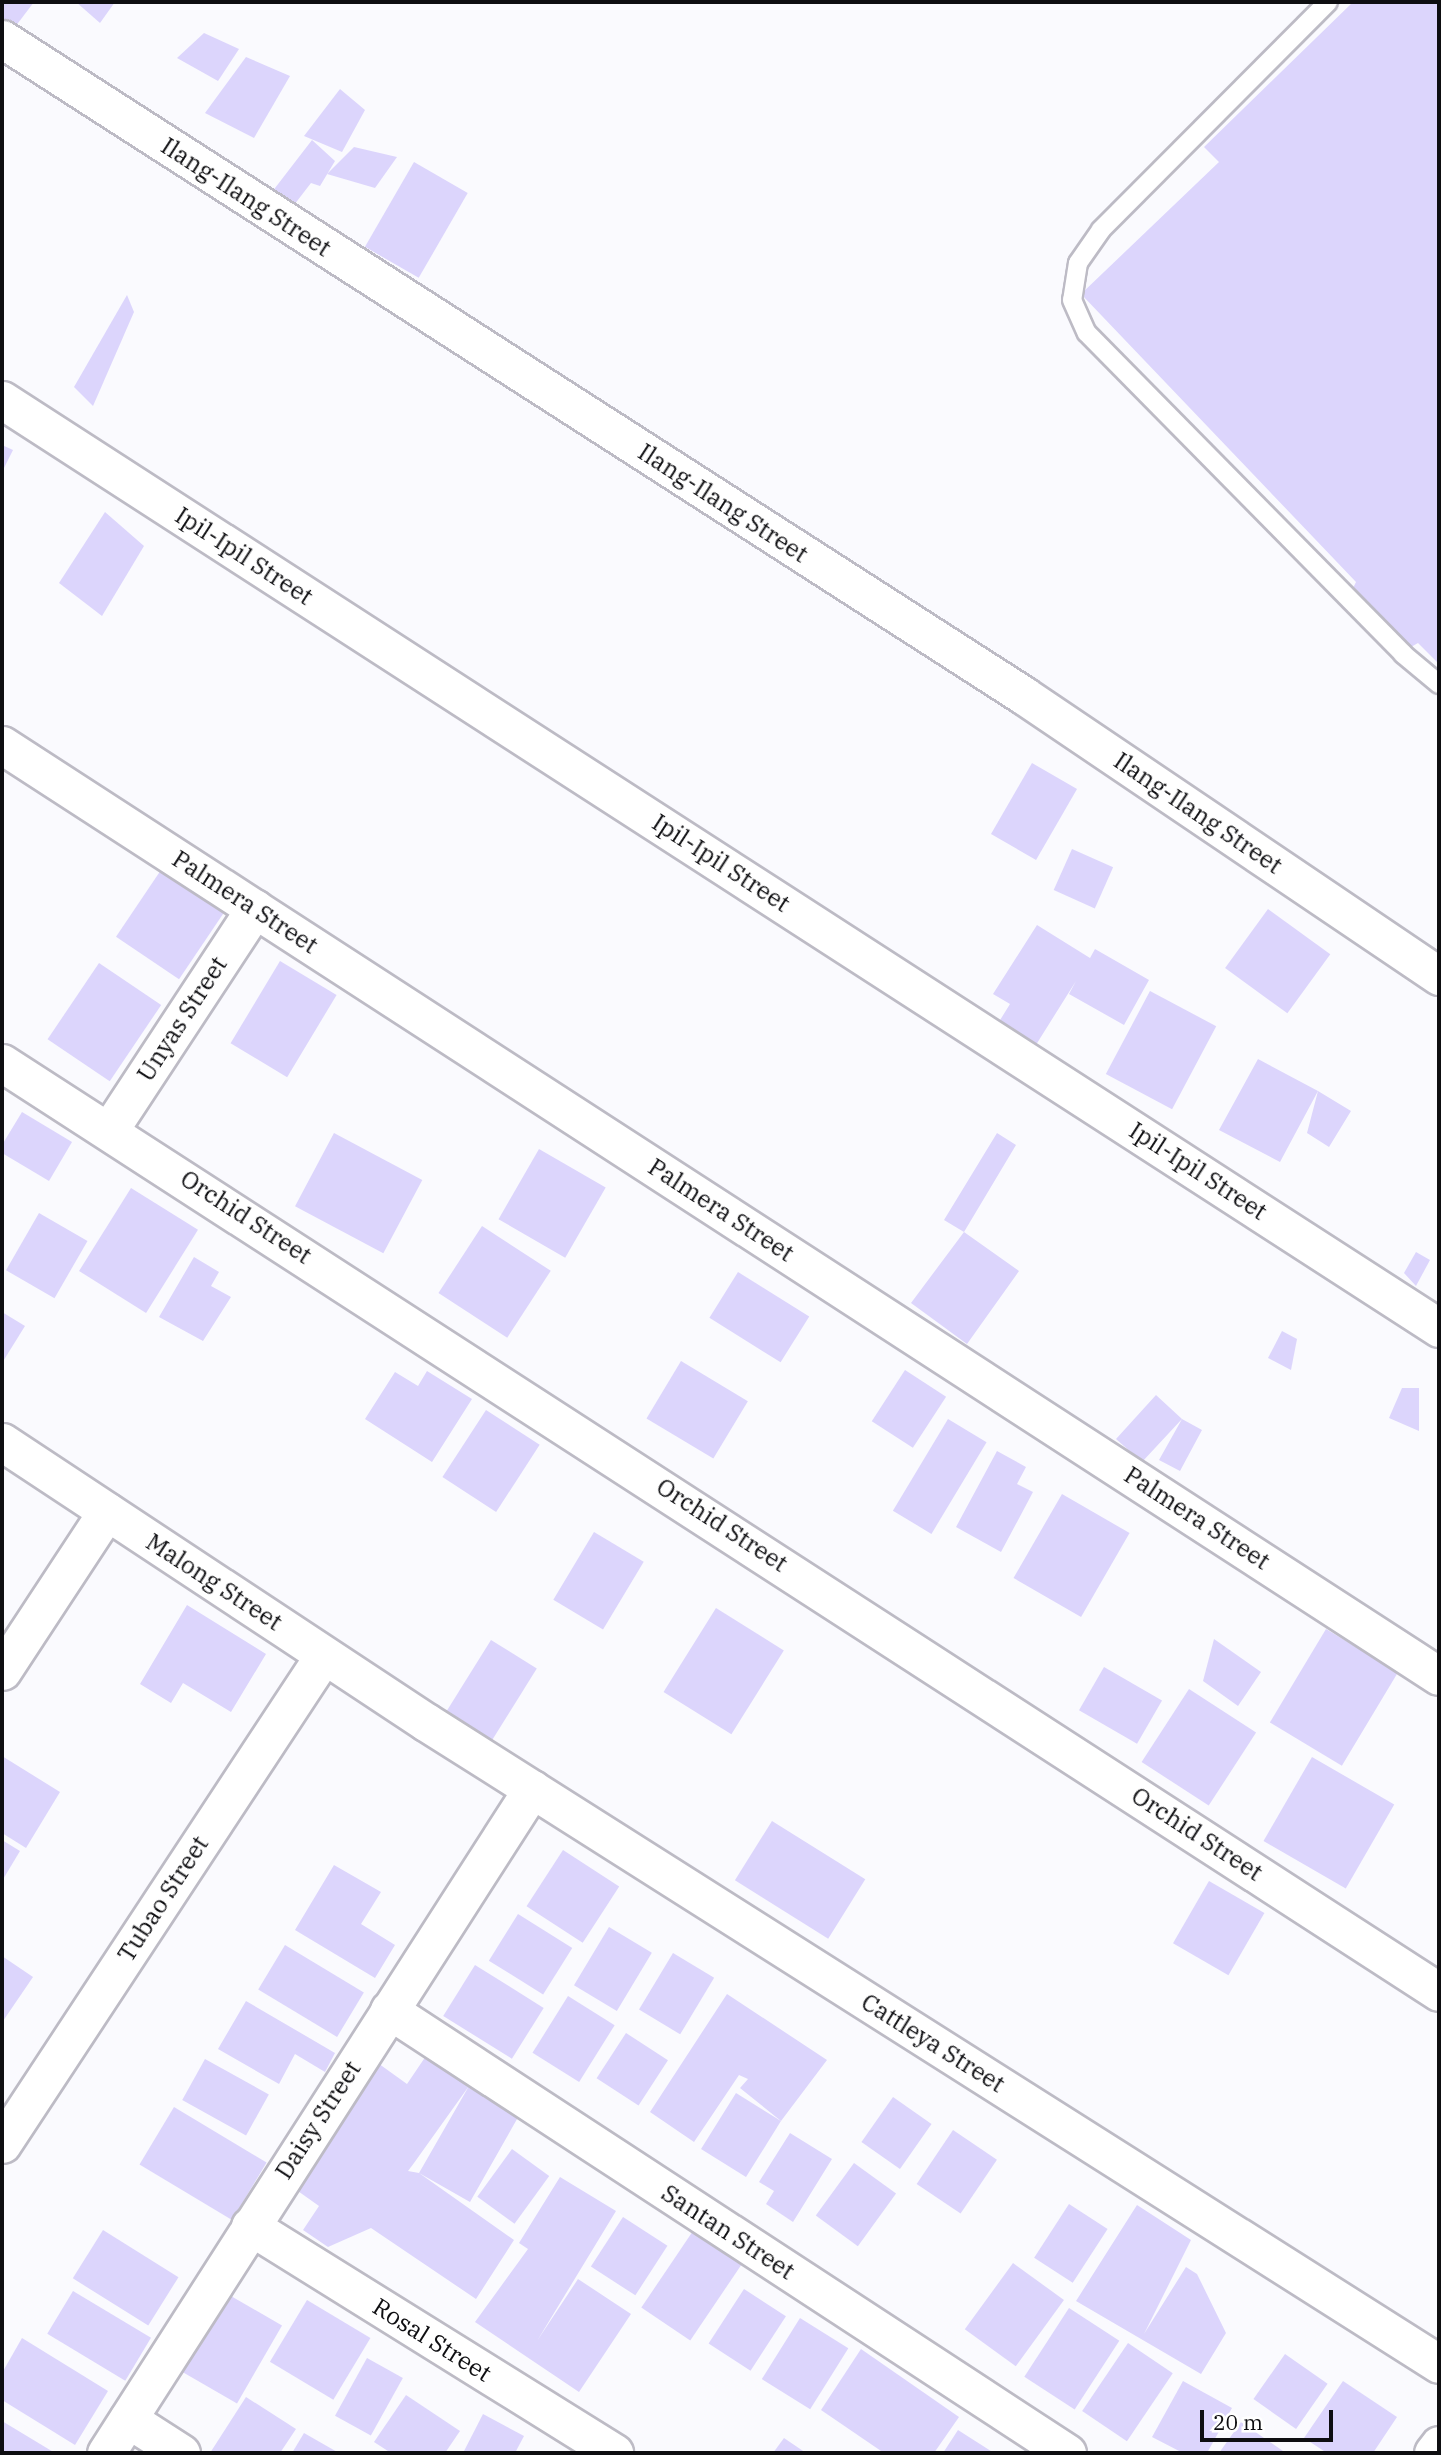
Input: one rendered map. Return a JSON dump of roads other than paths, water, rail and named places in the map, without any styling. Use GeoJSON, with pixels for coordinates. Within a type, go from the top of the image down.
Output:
{"type":"FeatureCollection","features":[{"type":"Feature","properties":{"kind":"street","name":"Ilang-Ilang Street"},"geometry":{"type":"LineString","coordinates":[[2,39],[1023,695],[1439,976]]}},
{"type":"Feature","properties":{"kind":"street","name":"Ipil-Ipil Street"},"geometry":{"type":"LineString","coordinates":[[2,400],[1439,1328]]}},
{"type":"Feature","properties":{"kind":"street","name":"Palmera Street"},"geometry":{"type":"LineString","coordinates":[[2,745],[1439,1676]]}},
{"type":"Feature","properties":{"kind":"street","name":"Unyas Street"},"geometry":{"type":"LineString","coordinates":[[110,1129],[255,908]]}},
{"type":"Feature","properties":{"kind":"street","name":"Orchid Street"},"geometry":{"type":"LineString","coordinates":[[2,1063],[110,1129],[1439,1992]]}},
{"type":"Feature","properties":{"kind":"street","name":"Malong Street"},"geometry":{"type":"LineString","coordinates":[[2,1442],[426,1722]]}},
{"type":"Feature","properties":{"kind":"street"},"geometry":{"type":"LineString","coordinates":[[2,1671],[107,1511]]}},
{"type":"Feature","properties":{"kind":"street","name":"Tubao Street"},"geometry":{"type":"LineString","coordinates":[[2,2144],[324,1654]]}},
{"type":"Feature","properties":{"kind":"street","name":"Cattleya Street"},"geometry":{"type":"LineString","coordinates":[[426,1722],[1439,2364]]}},
{"type":"Feature","properties":{"kind":"street","name":"Daisy Street"},"geometry":{"type":"LineString","coordinates":[[106,2453],[532,1789]]}},
{"type":"Feature","properties":{"kind":"street","name":"Santan Street"},"geometry":{"type":"LineString","coordinates":[[389,2010],[1066,2453]]}},
{"type":"Feature","properties":{"kind":"street","name":"Rosal Street"},"geometry":{"type":"LineString","coordinates":[[250,2226],[614,2453]]}},
{"type":"Feature","properties":{"kind":"street"},"geometry":{"type":"LineString","coordinates":[[128,2419],[181,2453]]}},
{"type":"Feature","properties":{"kind":"street"},"geometry":{"type":"LineString","coordinates":[[1433,2453],[1439,2445]]}},
{"type":"Feature","properties":{"kind":"lane"},"geometry":{"type":"LineString","coordinates":[[1328,2],[1101,230],[1078,263],[1072,300],[1087,333],[1402,654],[1439,684]]}}]}
